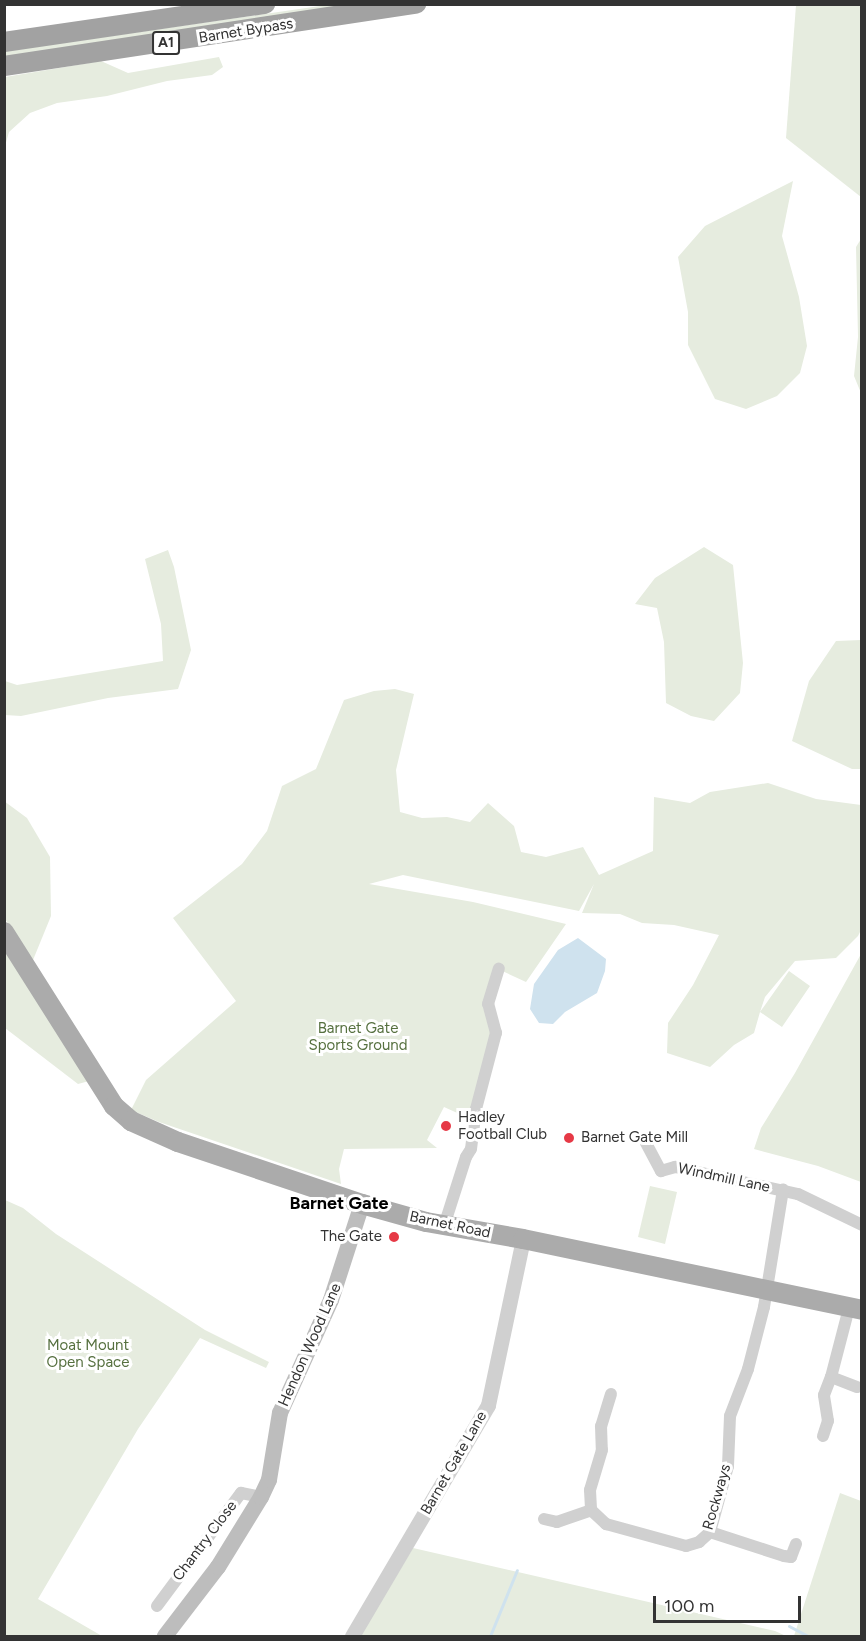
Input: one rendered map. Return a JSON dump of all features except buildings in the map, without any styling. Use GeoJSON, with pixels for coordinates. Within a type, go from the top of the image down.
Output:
{"type":"FeatureCollection","features":[{"type":"Feature","properties":{"kind":"highway","name":"Barnet Bypass"},"geometry":{"type":"LineString","coordinates":[[4,42],[265,4]]}},
{"type":"Feature","properties":{"kind":"highway","name":"Barnet Bypass"},"geometry":{"type":"LineString","coordinates":[[4,66],[416,4]]}},
{"type":"Feature","properties":{"kind":"main road","name":"Barnet Road"},"geometry":{"type":"LineString","coordinates":[[4,932],[98,1083],[122,1114],[178,1142],[362,1204],[444,1226],[523,1239],[855,1309]]}},
{"type":"Feature","properties":{"kind":"main road","name":"Hendon Wood Lane"},"geometry":{"type":"LineString","coordinates":[[165,1636],[218,1567],[269,1480],[280,1413],[331,1300],[362,1204]]}},
{"type":"Feature","properties":{"kind":"street"},"geometry":{"type":"LineString","coordinates":[[444,1226],[466,1157],[471,1149],[476,1109],[496,1033],[488,1004],[499,969]]}},
{"type":"Feature","properties":{"kind":"street","name":"Windmill Lane"},"geometry":{"type":"LineString","coordinates":[[646,1143],[661,1170],[675,1167],[798,1194],[861,1225]]}},
{"type":"Feature","properties":{"kind":"street","name":"Windmill Lane"},"geometry":{"type":"LineString","coordinates":[[766,1290],[783,1190]]}},
{"type":"Feature","properties":{"kind":"street","name":"Barnet Gate Lane"},"geometry":{"type":"LineString","coordinates":[[352,1636],[488,1405],[523,1239]]}},
{"type":"Feature","properties":{"kind":"street","name":"Rockways"},"geometry":{"type":"LineString","coordinates":[[591,1510],[606,1524],[686,1546],[699,1542],[710,1532],[728,1466],[730,1416],[748,1369],[766,1290]]}},
{"type":"Feature","properties":{"kind":"street"},"geometry":{"type":"LineString","coordinates":[[823,1436],[828,1421],[824,1395],[855,1309]]}},
{"type":"Feature","properties":{"kind":"street"},"geometry":{"type":"LineString","coordinates":[[831,1377],[857,1387]]}},
{"type":"Feature","properties":{"kind":"street"},"geometry":{"type":"LineString","coordinates":[[544,1519],[557,1522],[591,1510],[590,1490],[602,1450],[601,1426],[611,1394]]}},
{"type":"Feature","properties":{"kind":"street"},"geometry":{"type":"LineString","coordinates":[[607,1409],[620,1412]]}},
{"type":"Feature","properties":{"kind":"street","name":"Chantry Close"},"geometry":{"type":"LineString","coordinates":[[157,1606],[241,1494],[261,1497]]}},
{"type":"Feature","properties":{"kind":"street"},"geometry":{"type":"LineString","coordinates":[[710,1532],[791,1557],[796,1544]]}},
{"type":"Feature","properties":{"kind":"green space"},"geometry":{"type":"Polygon","coordinates":[[[327,5],[361,5],[5,57],[5,51],[327,5]]]}},
{"type":"Feature","properties":{"kind":"green space"},"geometry":{"type":"Polygon","coordinates":[[[796,5],[861,5],[861,197],[786,138],[796,5]]]}},
{"type":"Feature","properties":{"kind":"green space"},"geometry":{"type":"Polygon","coordinates":[[[219,57],[223,67],[212,75],[167,81],[107,96],[57,103],[30,113],[9,132],[5,146],[5,77],[101,61],[128,73],[219,57]]]}},
{"type":"Feature","properties":{"kind":"green space"},"geometry":{"type":"Polygon","coordinates":[[[793,181],[782,236],[799,297],[807,346],[800,373],[777,396],[746,409],[715,399],[688,345],[688,312],[678,257],[705,226],[793,181]]]}},
{"type":"Feature","properties":{"kind":"green space"},"geometry":{"type":"Polygon","coordinates":[[[861,239],[861,393],[854,376],[858,337],[856,247],[861,239]]]}},
{"type":"Feature","properties":{"kind":"green space"},"geometry":{"type":"Polygon","coordinates":[[[704,547],[733,565],[743,663],[740,693],[714,721],[691,716],[666,703],[664,642],[657,608],[635,604],[655,578],[704,547]]]}},
{"type":"Feature","properties":{"kind":"green space"},"geometry":{"type":"Polygon","coordinates":[[[168,550],[174,567],[191,650],[178,689],[108,698],[21,716],[5,715],[5,681],[17,685],[163,661],[161,624],[145,559],[168,550]]]}},
{"type":"Feature","properties":{"kind":"green space"},"geometry":{"type":"Polygon","coordinates":[[[861,640],[861,769],[852,769],[792,741],[809,681],[836,641],[861,640]]]}},
{"type":"Feature","properties":{"kind":"green space","name":"Barnet Gate Sports Ground"},"geometry":{"type":"Polygon","coordinates":[[[395,689],[414,694],[396,770],[400,812],[422,818],[447,817],[470,822],[488,803],[514,826],[521,852],[546,857],[583,847],[599,875],[653,851],[654,797],[690,803],[710,792],[768,783],[816,799],[861,805],[862,928],[858,936],[836,958],[795,961],[765,997],[754,1033],[734,1045],[710,1067],[667,1053],[668,1023],[693,985],[719,935],[674,925],[642,923],[620,914],[582,913],[594,884],[579,911],[403,875],[369,884],[473,902],[566,924],[526,982],[500,970],[488,1004],[496,1033],[475,1121],[444,1107],[427,1140],[437,1148],[344,1149],[339,1169],[341,1184],[159,1122],[131,1110],[146,1080],[236,1001],[173,918],[242,864],[267,831],[282,786],[316,769],[344,700],[374,691],[395,689]]]}},
{"type":"Feature","properties":{"kind":"green space"},"geometry":{"type":"Polygon","coordinates":[[[4,801],[27,818],[50,857],[51,916],[33,960],[5,919],[4,801]]]}},
{"type":"Feature","properties":{"kind":"green space"},"geometry":{"type":"Polygon","coordinates":[[[4,948],[89,1081],[78,1084],[5,1028],[4,948]]]}},
{"type":"Feature","properties":{"kind":"green space"},"geometry":{"type":"Polygon","coordinates":[[[861,954],[861,1182],[818,1166],[754,1149],[761,1128],[795,1073],[861,954]]]}},
{"type":"Feature","properties":{"kind":"green space"},"geometry":{"type":"Polygon","coordinates":[[[789,971],[810,986],[782,1027],[760,1012],[789,971]]]}},
{"type":"Feature","properties":{"kind":"green space"},"geometry":{"type":"Polygon","coordinates":[[[650,1186],[677,1192],[665,1244],[638,1237],[650,1186]]]}},
{"type":"Feature","properties":{"kind":"green space","name":"Moat Mount Open Space"},"geometry":{"type":"Polygon","coordinates":[[[5,1200],[23,1208],[56,1234],[205,1330],[269,1362],[266,1368],[200,1338],[138,1429],[38,1599],[102,1636],[5,1636],[5,1200]]]}},
{"type":"Feature","properties":{"kind":"green space"},"geometry":{"type":"Polygon","coordinates":[[[840,1493],[861,1501],[861,1636],[794,1636],[840,1493]]]}},
{"type":"Feature","properties":{"kind":"green space"},"geometry":{"type":"Polygon","coordinates":[[[413,1548],[775,1631],[786,1636],[360,1636],[413,1548]]]}},
{"type":"Feature","properties":{"kind":"water"},"geometry":{"type":"Polygon","coordinates":[[[578,938],[606,959],[605,971],[597,993],[565,1012],[553,1024],[539,1023],[530,1009],[534,984],[558,950],[578,938]]]}},
{"type":"Feature","properties":{"kind":"waterway"},"geometry":{"type":"LineString","coordinates":[[490,1636],[517,1570]]}},
{"type":"Feature","properties":{"kind":"waterway"},"geometry":{"type":"LineString","coordinates":[[789,1626],[808,1636]]}},
{"type":"Feature","properties":{"kind":"place","name":"Hadley Football Club"},"geometry":{"type":"Point","coordinates":[446,1126]}},
{"type":"Feature","properties":{"kind":"place","name":"Barnet Gate Mill"},"geometry":{"type":"Point","coordinates":[569,1138]}},
{"type":"Feature","properties":{"kind":"place","name":"The Gate"},"geometry":{"type":"Point","coordinates":[394,1237]}},
{"type":"Feature","properties":{"kind":"district","name":"Barnet Gate"},"geometry":{"type":"Point","coordinates":[339,1203]}}]}
